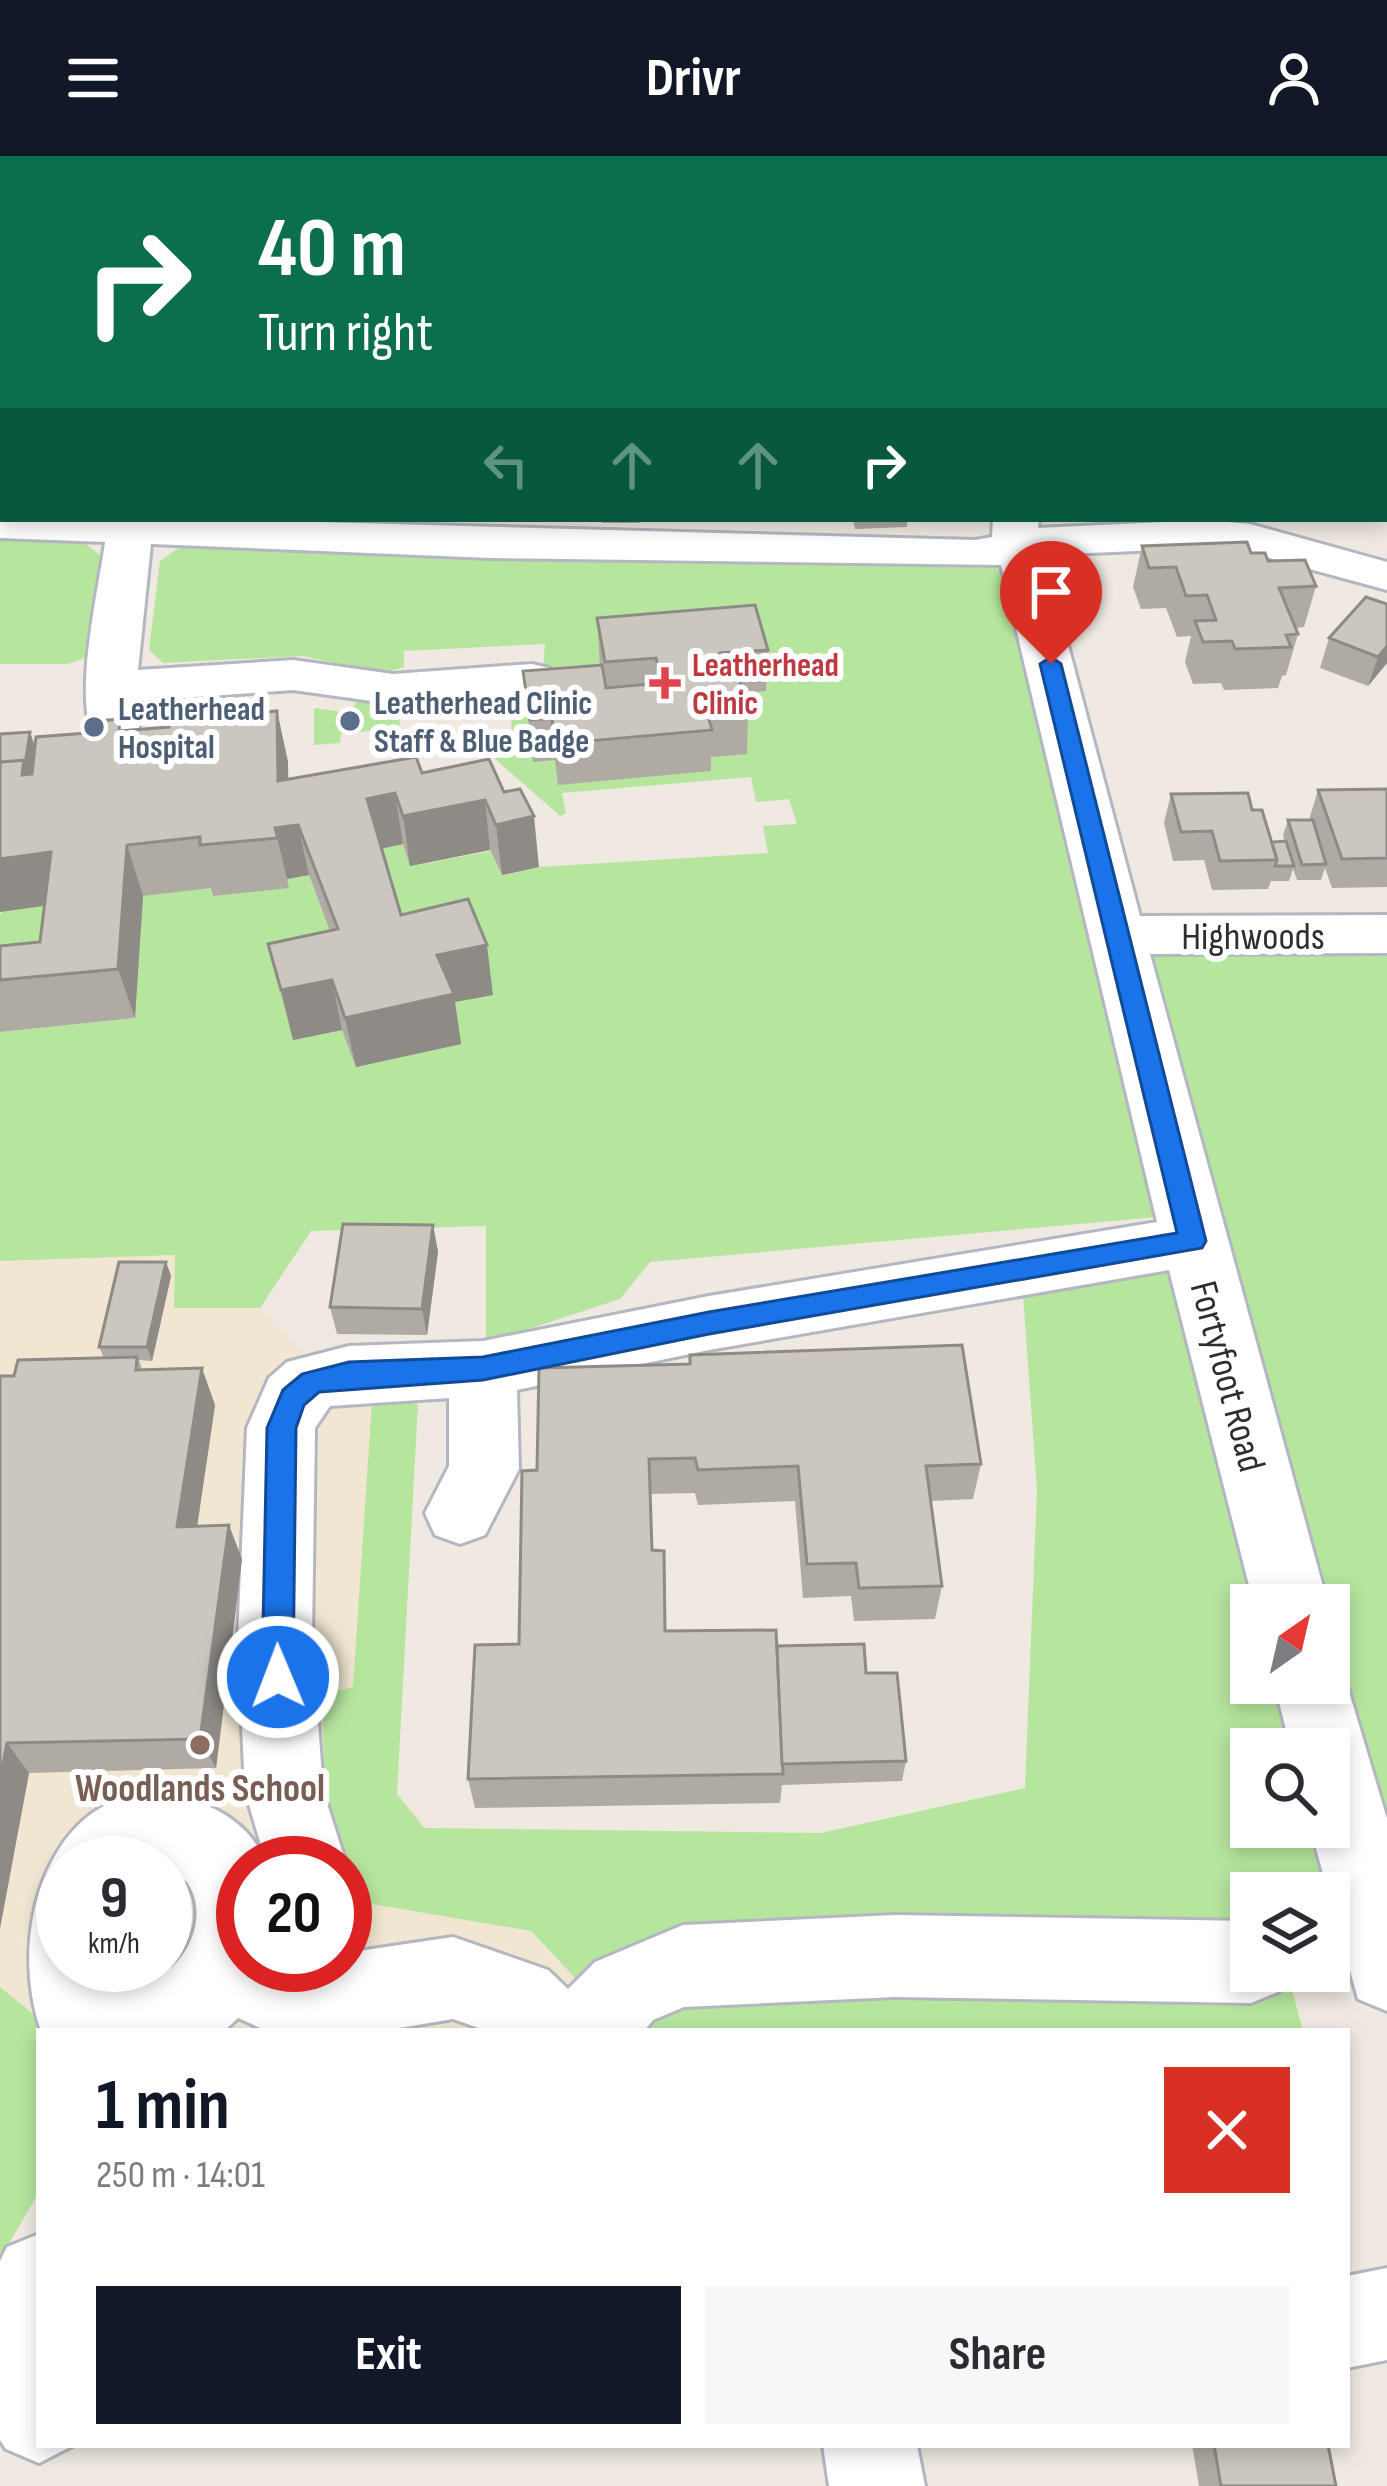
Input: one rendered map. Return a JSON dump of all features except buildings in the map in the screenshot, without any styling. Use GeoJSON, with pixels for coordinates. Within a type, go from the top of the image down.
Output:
{"type":"FeatureCollection","features":[{"type":"Feature","properties":{"kind":"street"},"geometry":{"type":"LineString","coordinates":[[0,524],[975,554],[995,554],[1016,531],[1206,534],[1250,538],[1387,576]]}},
{"type":"Feature","properties":{"kind":"street"},"geometry":{"type":"LineString","coordinates":[[113,755],[113,657],[130,525]]}},
{"type":"Feature","properties":{"kind":"street","name":"Fortyfoot Road"},"geometry":{"type":"LineString","coordinates":[[1016,531],[1192,1241],[1285,1584]]}},
{"type":"Feature","properties":{"kind":"street"},"geometry":{"type":"LineString","coordinates":[[116,687],[293,675],[393,689],[532,680]]}},
{"type":"Feature","properties":{"kind":"street","name":"Highwoods"},"geometry":{"type":"LineString","coordinates":[[1119,935],[1387,934]]}},
{"type":"Feature","properties":{"kind":"street"},"geometry":{"type":"LineString","coordinates":[[298,1836],[284,1791],[276,1661],[281,1428],[293,1398],[311,1382],[349,1374],[483,1369],[709,1323],[1192,1241]]}},
{"type":"Feature","properties":{"kind":"street"},"geometry":{"type":"LineString","coordinates":[[460,1513],[484,1469],[483,1369]]}},
{"type":"Feature","properties":{"kind":"street"},"geometry":{"type":"LineString","coordinates":[[1316,1704],[1364,1946]]}},
{"type":"Feature","properties":{"kind":"street"},"geometry":{"type":"LineString","coordinates":[[120,1836],[148,1829],[189,1836]]}},
{"type":"Feature","properties":{"kind":"street"},"geometry":{"type":"LineString","coordinates":[[590,2028],[624,1990],[682,1966],[895,1956],[1230,1962]]}},
{"type":"Feature","properties":{"kind":"street"},"geometry":{"type":"LineString","coordinates":[[372,1979],[453,1978],[518,2000],[549,2028]]}},
{"type":"Feature","properties":{"kind":"street"},"geometry":{"type":"LineString","coordinates":[[140,2028],[172,2019],[216,1980]]}},
{"type":"Feature","properties":{"kind":"street"},"geometry":{"type":"LineString","coordinates":[[50,1992],[71,2016],[100,2028]]}},
{"type":"Feature","properties":{"kind":"street"},"geometry":{"type":"LineString","coordinates":[[36,2284],[17,2322],[15,2381],[36,2412]]}},
{"type":"Feature","properties":{"kind":"street"},"geometry":{"type":"LineString","coordinates":[[1350,2321],[1387,2314]]}},
{"type":"Feature","properties":{"kind":"street"},"geometry":{"type":"LineString","coordinates":[[871,2448],[877,2486]]}},
{"type":"Feature","properties":{"kind":"shaded area","name":"Woodlands School"},"geometry":{"type":"Polygon","coordinates":[[[176,1255],[174,1308],[260,1308],[306,1357],[419,1384],[397,1794],[581,1985],[550,2028],[36,2028],[36,2184],[0,2092],[0,1261],[176,1255]]]}},
{"type":"Feature","properties":{"kind":"green space"},"geometry":{"type":"Polygon","coordinates":[[[0,534],[78,538],[105,559],[100,653],[67,664],[0,664],[0,534]]]}},
{"type":"Feature","properties":{"kind":"green space"},"geometry":{"type":"Polygon","coordinates":[[[184,544],[986,563],[1011,576],[1098,950],[1387,950],[1387,1873],[1344,1704],[1350,1704],[1350,1584],[1309,1584],[1158,1217],[650,1262],[620,1299],[486,1343],[486,1226],[311,1231],[260,1308],[174,1308],[175,1255],[0,1261],[0,1032],[135,1018],[143,895],[309,875],[349,980],[293,1039],[342,1030],[410,965],[376,850],[403,844],[411,866],[490,851],[502,875],[539,867],[768,853],[763,826],[797,824],[789,799],[756,802],[751,777],[562,793],[566,813],[560,816],[493,757],[512,755],[511,698],[586,693],[579,665],[543,668],[545,644],[404,651],[404,667],[384,673],[302,656],[163,663],[149,650],[160,561],[184,544]]]}},
{"type":"Feature","properties":{"kind":"green space"},"geometry":{"type":"Polygon","coordinates":[[[360,696],[398,699],[400,728],[341,734],[340,743],[314,745],[314,708],[349,713],[360,696]]]}},
{"type":"Feature","properties":{"kind":"green space"},"geometry":{"type":"Polygon","coordinates":[[[69,902],[0,998],[0,915],[5,907],[69,902]]]}},
{"type":"Feature","properties":{"kind":"green space"},"geometry":{"type":"Polygon","coordinates":[[[1169,1260],[1251,1584],[1230,1584],[1230,1704],[1280,1704],[1287,1728],[1230,1728],[1230,1848],[1317,1848],[1323,1872],[1230,1872],[1230,1992],[1293,1992],[1302,2028],[622,2028],[531,1931],[372,1904],[372,1836],[326,1836],[322,1695],[353,1687],[373,1386],[419,1384],[397,1794],[424,1828],[821,1833],[1025,1788],[1037,1490],[1023,1295],[1169,1260]]]}},
{"type":"Feature","properties":{"kind":"green space"},"geometry":{"type":"Polygon","coordinates":[[[0,1987],[50,2028],[36,2028],[36,2197],[0,2259],[0,1987]]]}},
{"type":"Feature","properties":{"kind":"place","name":"Leatherhead Clinic"},"geometry":{"type":"Point","coordinates":[665,683]}},
{"type":"Feature","properties":{"kind":"place","name":"Leatherhead Clinic Staff & Blue Badge"},"geometry":{"type":"Point","coordinates":[350,721]}},
{"type":"Feature","properties":{"kind":"place","name":"Leatherhead Hospital"},"geometry":{"type":"Point","coordinates":[94,727]}},
{"type":"Feature","properties":{"kind":"place","name":"Woodlands School"},"geometry":{"type":"Point","coordinates":[200,1745]}},
{"type":"Feature","properties":{"kind":"route"},"geometry":{"type":"LineString","coordinates":[[278,1677],[281,1428],[293,1398],[311,1382],[349,1374],[483,1369],[709,1323],[1192,1241],[1051,664]]}}]}
